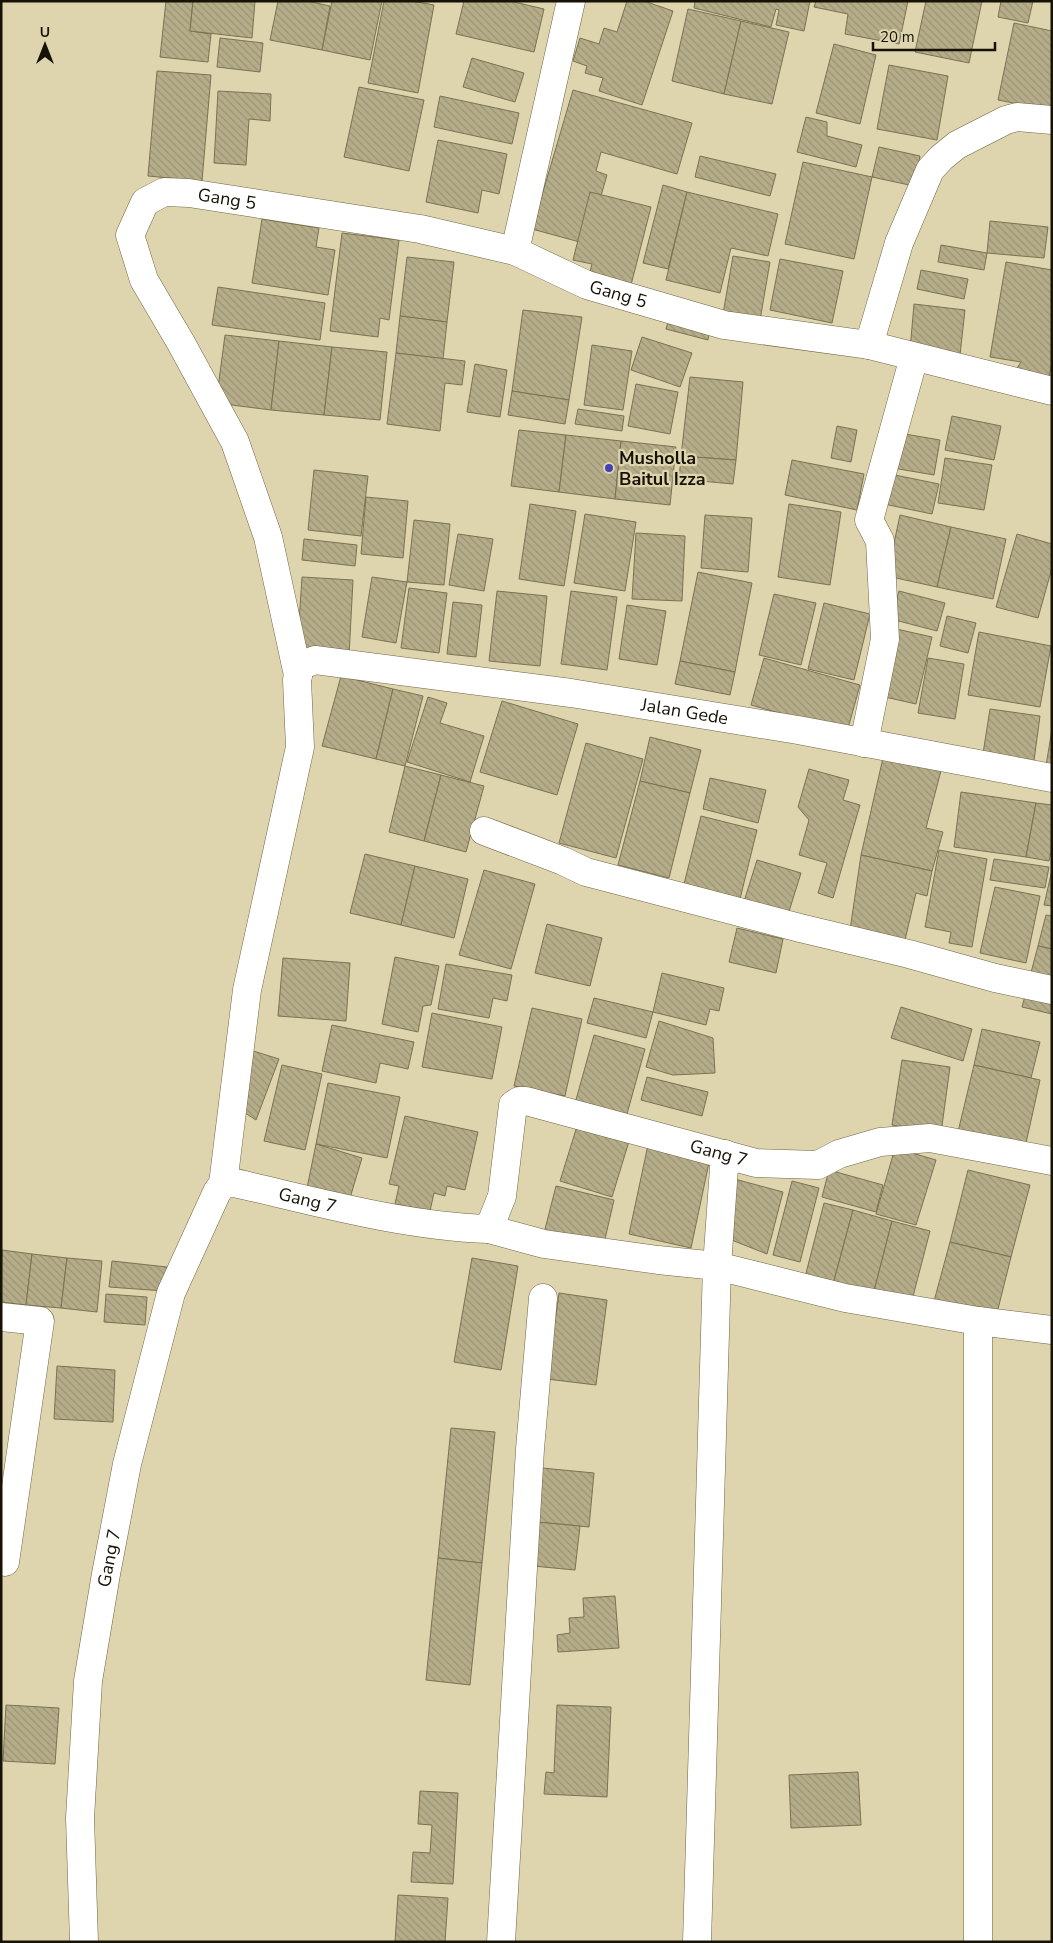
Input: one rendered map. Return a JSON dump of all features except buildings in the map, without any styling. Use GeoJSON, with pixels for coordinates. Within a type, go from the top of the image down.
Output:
{"type":"FeatureCollection","features":[{"type":"Feature","properties":{"kind":"street"},"geometry":{"type":"LineString","coordinates":[[515,251],[571,1]]}},
{"type":"Feature","properties":{"kind":"street"},"geometry":{"type":"LineString","coordinates":[[869,346],[899,243],[930,170],[940,158],[957,145],[1006,120],[1018,117],[1052,120]]}},
{"type":"Feature","properties":{"kind":"street","name":"Gang 5"},"geometry":{"type":"LineString","coordinates":[[222,1184],[248,990],[300,747],[307,668],[268,537],[235,442],[144,280],[130,235],[145,202],[164,192],[189,193],[420,229],[515,251],[587,285],[724,325],[869,346],[1052,391]]}},
{"type":"Feature","properties":{"kind":"street"},"geometry":{"type":"LineString","coordinates":[[864,743],[884,639],[880,541],[869,520],[914,357]]}},
{"type":"Feature","properties":{"kind":"street","name":"Jalan Gede"},"geometry":{"type":"LineString","coordinates":[[307,668],[571,692],[798,730],[1052,778]]}},
{"type":"Feature","properties":{"kind":"street"},"geometry":{"type":"LineString","coordinates":[[484,831],[563,861],[586,872],[800,928],[909,954],[995,978],[1052,990]]}},
{"type":"Feature","properties":{"kind":"street","name":"Gang 7"},"geometry":{"type":"LineString","coordinates":[[84,1942],[81,1798],[88,1681],[106,1574],[127,1464],[170,1293],[222,1184],[235,1184],[366,1213],[455,1228],[489,1229],[502,1196],[513,1105],[519,1101],[526,1101],[756,1162],[818,1164],[839,1154],[880,1142],[930,1138],[1052,1161]]}},
{"type":"Feature","properties":{"kind":"street"},"geometry":{"type":"LineString","coordinates":[[697,1942],[717,1266],[725,1154]]}},
{"type":"Feature","properties":{"kind":"street"},"geometry":{"type":"LineString","coordinates":[[489,1229],[544,1244],[717,1266],[845,1298],[978,1321],[1052,1330]]}},
{"type":"Feature","properties":{"kind":"street"},"geometry":{"type":"LineString","coordinates":[[501,1942],[530,1450],[543,1298]]}},
{"type":"Feature","properties":{"kind":"street"},"geometry":{"type":"LineString","coordinates":[[1,1317],[40,1320],[2,1569]]}},
{"type":"Feature","properties":{"kind":"street"},"geometry":{"type":"LineString","coordinates":[[978,1321],[978,1942]]}},
{"type":"Feature","properties":{"kind":"place","name":"Musholla Baitul Izza"},"geometry":{"type":"Point","coordinates":[609,468]}}]}
